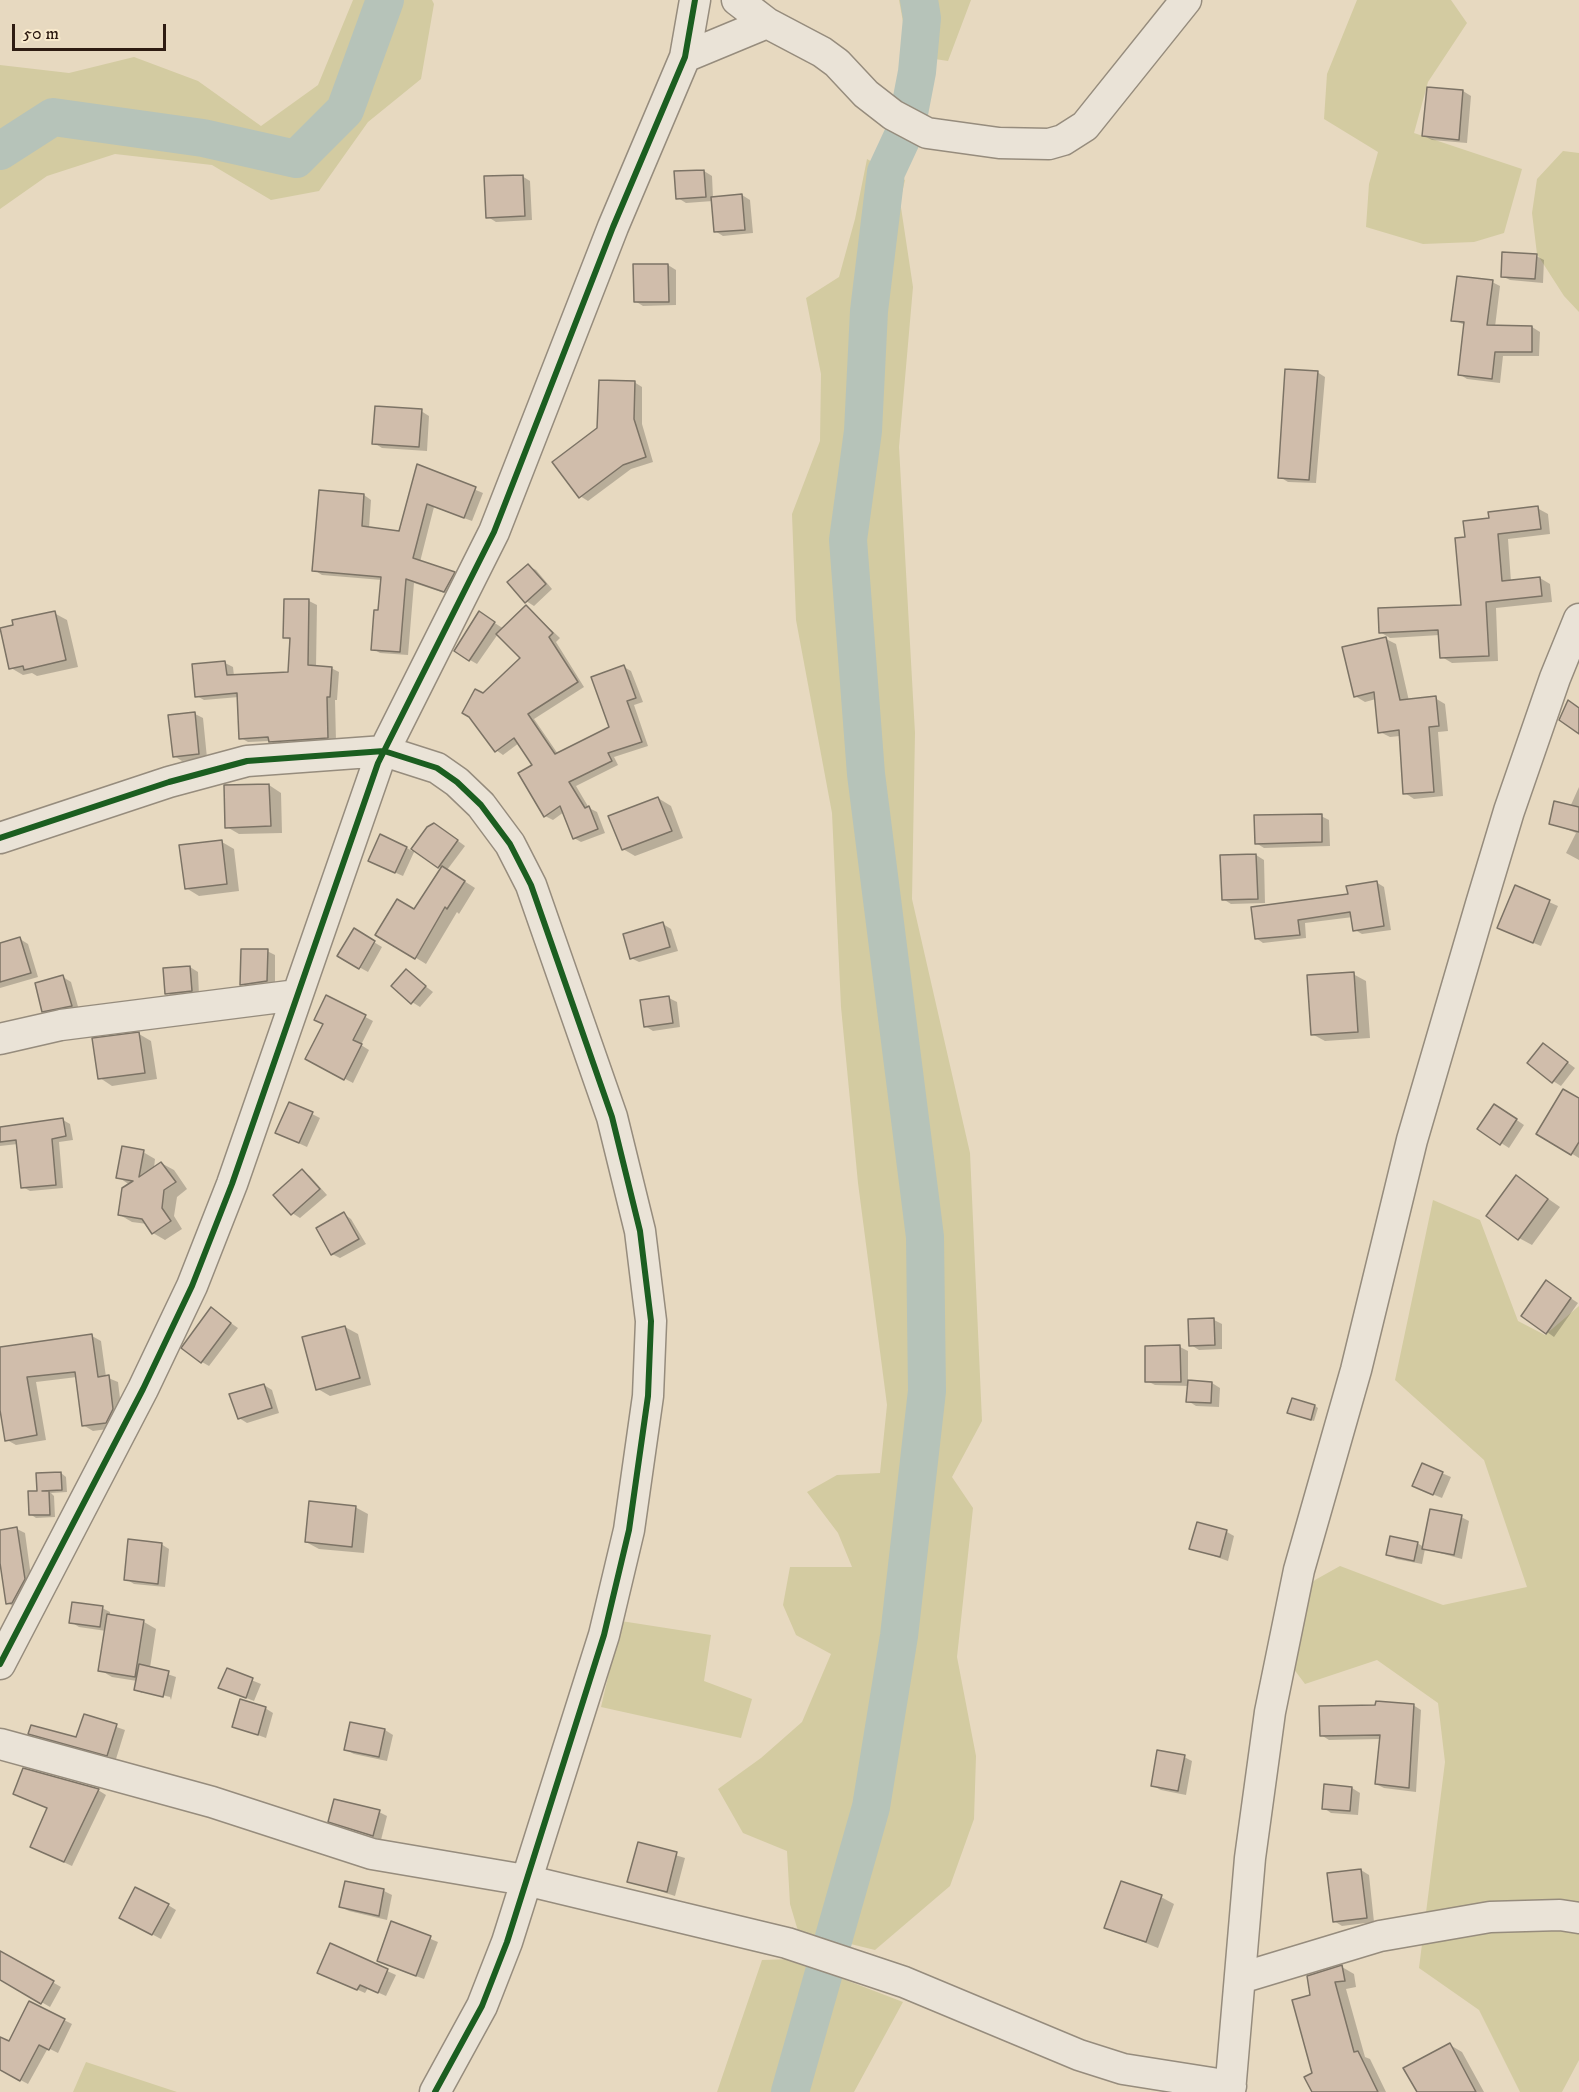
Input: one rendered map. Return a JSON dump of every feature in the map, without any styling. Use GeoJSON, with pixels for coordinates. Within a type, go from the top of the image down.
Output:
{"type":"FeatureCollection","features":[{"type":"Feature","properties":{"kind":"street"},"geometry":{"type":"LineString","coordinates":[[0,1664],[137,1399],[192,1286],[232,1184],[353,831],[384,751],[494,532],[613,227],[685,57],[695,0]]}},
{"type":"Feature","properties":{"kind":"street"},"geometry":{"type":"LineString","coordinates":[[737,0],[767,23],[822,52],[893,115],[927,133],[999,143],[1049,144],[1063,140],[1085,126],[1186,0]]}},
{"type":"Feature","properties":{"kind":"street"},"geometry":{"type":"LineString","coordinates":[[685,57],[767,23]]}},
{"type":"Feature","properties":{"kind":"street"},"geometry":{"type":"LineString","coordinates":[[0,1744],[212,1802],[372,1854],[525,1880],[787,1943],[904,1982],[1079,2055],[1119,2080],[1231,2089],[1250,1858],[1270,1712],[1299,1570],[1356,1370],[1413,1140],[1484,894],[1509,811],[1555,678],[1579,618]]}},
{"type":"Feature","properties":{"kind":"street"},"geometry":{"type":"LineString","coordinates":[[0,837],[169,783],[247,761],[384,751],[437,768],[458,782],[481,805],[510,844],[531,885],[612,1118],[640,1232],[650,1332],[648,1396],[629,1530],[604,1635],[507,1942],[482,2006],[435,2092]]}},
{"type":"Feature","properties":{"kind":"street"},"geometry":{"type":"LineString","coordinates":[[0,1039],[61,1024],[297,995]]}},
{"type":"Feature","properties":{"kind":"street"},"geometry":{"type":"LineString","coordinates":[[1241,1977],[1380,1936],[1490,1917],[1560,1915],[1579,1918]]}},
{"type":"Feature","properties":{"kind":"shaded area"},"geometry":{"type":"Polygon","coordinates":[[[353,0],[432,0],[434,4],[421,79],[368,122],[319,191],[271,200],[212,165],[115,154],[47,176],[0,209],[0,65],[69,73],[134,57],[198,81],[261,126],[318,85],[353,0]]]}},
{"type":"Feature","properties":{"kind":"shaded area"},"geometry":{"type":"Polygon","coordinates":[[[899,0],[971,0],[948,61],[909,55],[899,0]]]}},
{"type":"Feature","properties":{"kind":"shaded area"},"geometry":{"type":"Polygon","coordinates":[[[1357,0],[1451,0],[1467,23],[1428,82],[1414,133],[1522,169],[1504,233],[1474,242],[1423,244],[1366,227],[1369,184],[1378,152],[1324,119],[1327,74],[1357,0]]]}},
{"type":"Feature","properties":{"kind":"shaded area"},"geometry":{"type":"Polygon","coordinates":[[[1563,151],[1579,153],[1579,312],[1564,296],[1537,254],[1532,213],[1537,179],[1563,151]]]}},
{"type":"Feature","properties":{"kind":"shaded area"},"geometry":{"type":"Polygon","coordinates":[[[867,159],[905,180],[900,201],[913,287],[899,447],[915,733],[912,899],[970,1153],[982,1421],[952,1477],[973,1508],[957,1657],[976,1756],[974,1819],[950,1886],[875,1950],[798,1931],[790,1904],[787,1851],[743,1833],[718,1789],[761,1758],[802,1722],[831,1654],[796,1635],[783,1605],[790,1567],[852,1567],[838,1533],[807,1492],[837,1475],[880,1473],[887,1405],[858,1183],[841,1007],[832,813],[796,620],[792,514],[820,441],[821,374],[806,298],[839,277],[855,219],[867,159]]]}},
{"type":"Feature","properties":{"kind":"shaded area"},"geometry":{"type":"Polygon","coordinates":[[[1433,1200],[1480,1220],[1518,1321],[1545,1335],[1579,1306],[1579,2060],[1562,2092],[1520,2092],[1479,2010],[1419,1968],[1445,1762],[1438,1703],[1377,1660],[1305,1684],[1293,1668],[1299,1596],[1315,1580],[1340,1566],[1443,1605],[1527,1587],[1484,1460],[1395,1380],[1433,1200]]]}},
{"type":"Feature","properties":{"kind":"shaded area"},"geometry":{"type":"Polygon","coordinates":[[[621,1621],[711,1635],[704,1681],[752,1699],[741,1738],[601,1707],[621,1621]]]}},
{"type":"Feature","properties":{"kind":"shaded area"},"geometry":{"type":"Polygon","coordinates":[[[791,1959],[903,2002],[854,2092],[717,2092],[762,1960],[791,1959]]]}},
{"type":"Feature","properties":{"kind":"shaded area"},"geometry":{"type":"Polygon","coordinates":[[[86,2062],[177,2092],[73,2092],[86,2062]]]}},
{"type":"Feature","properties":{"kind":"building"},"geometry":{"type":"Polygon","coordinates":[[[1427,87],[1463,90],[1459,140],[1422,136],[1427,87]]]}},
{"type":"Feature","properties":{"kind":"building"},"geometry":{"type":"Polygon","coordinates":[[[704,170],[706,197],[676,199],[674,171],[704,170]]]}},
{"type":"Feature","properties":{"kind":"building"},"geometry":{"type":"Polygon","coordinates":[[[523,175],[525,216],[486,218],[484,176],[523,175]]]}},
{"type":"Feature","properties":{"kind":"building"},"geometry":{"type":"Polygon","coordinates":[[[742,194],[745,230],[714,232],[711,197],[742,194]]]}},
{"type":"Feature","properties":{"kind":"building"},"geometry":{"type":"Polygon","coordinates":[[[1502,252],[1537,254],[1535,279],[1501,277],[1502,252]]]}},
{"type":"Feature","properties":{"kind":"building"},"geometry":{"type":"Polygon","coordinates":[[[633,264],[668,264],[669,302],[634,302],[633,264]]]}},
{"type":"Feature","properties":{"kind":"building"},"geometry":{"type":"Polygon","coordinates":[[[1457,276],[1493,280],[1487,325],[1532,326],[1532,352],[1495,352],[1492,379],[1458,375],[1464,322],[1451,321],[1457,276]]]}},
{"type":"Feature","properties":{"kind":"building"},"geometry":{"type":"Polygon","coordinates":[[[1285,369],[1318,371],[1309,480],[1278,478],[1285,369]]]}},
{"type":"Feature","properties":{"kind":"building"},"geometry":{"type":"Polygon","coordinates":[[[599,380],[635,381],[634,419],[646,457],[623,465],[579,498],[552,462],[597,428],[599,380]]]}},
{"type":"Feature","properties":{"kind":"building"},"geometry":{"type":"Polygon","coordinates":[[[375,406],[422,409],[419,447],[372,444],[375,406]]]}},
{"type":"Feature","properties":{"kind":"building"},"geometry":{"type":"Polygon","coordinates":[[[417,464],[476,487],[464,518],[427,504],[413,558],[455,572],[444,592],[406,579],[400,652],[371,650],[374,610],[378,610],[381,577],[312,571],[319,490],[364,494],[362,526],[399,531],[417,464]]]}},
{"type":"Feature","properties":{"kind":"building"},"geometry":{"type":"Polygon","coordinates":[[[1538,506],[1541,529],[1498,534],[1502,581],[1540,577],[1542,596],[1486,602],[1489,656],[1440,658],[1438,630],[1379,633],[1378,608],[1461,605],[1455,538],[1465,537],[1463,521],[1489,518],[1488,512],[1538,506]]]}},
{"type":"Feature","properties":{"kind":"building"},"geometry":{"type":"Polygon","coordinates":[[[528,564],[546,584],[525,603],[507,582],[528,564]]]}},
{"type":"Feature","properties":{"kind":"building"},"geometry":{"type":"Polygon","coordinates":[[[284,599],[309,599],[308,665],[332,667],[330,697],[327,697],[328,738],[269,742],[268,737],[239,739],[237,693],[195,697],[192,664],[225,661],[227,675],[288,672],[290,638],[283,638],[284,599]]]}},
{"type":"Feature","properties":{"kind":"building"},"geometry":{"type":"Polygon","coordinates":[[[526,605],[553,633],[549,637],[578,682],[528,714],[555,754],[609,727],[591,677],[624,665],[636,698],[627,701],[642,742],[608,753],[612,761],[569,782],[585,808],[589,806],[598,829],[573,839],[560,806],[544,817],[518,773],[532,765],[514,738],[495,752],[469,717],[462,713],[475,689],[483,693],[520,658],[496,634],[526,605]]]}},
{"type":"Feature","properties":{"kind":"building"},"geometry":{"type":"Polygon","coordinates":[[[55,611],[66,660],[24,670],[23,666],[9,669],[0,628],[13,625],[12,620],[55,611]]]}},
{"type":"Feature","properties":{"kind":"building"},"geometry":{"type":"Polygon","coordinates":[[[479,611],[495,622],[469,661],[454,651],[479,611]]]}},
{"type":"Feature","properties":{"kind":"building"},"geometry":{"type":"Polygon","coordinates":[[[1386,637],[1400,700],[1436,696],[1439,726],[1429,727],[1434,792],[1403,794],[1399,730],[1378,733],[1374,692],[1354,697],[1342,647],[1386,637]]]}},
{"type":"Feature","properties":{"kind":"building"},"geometry":{"type":"Polygon","coordinates":[[[1568,700],[1579,708],[1579,734],[1559,720],[1568,700]]]}},
{"type":"Feature","properties":{"kind":"building"},"geometry":{"type":"Polygon","coordinates":[[[195,712],[199,754],[173,757],[168,715],[195,712]]]}},
{"type":"Feature","properties":{"kind":"building"},"geometry":{"type":"Polygon","coordinates":[[[269,784],[271,826],[225,828],[224,785],[269,784]]]}},
{"type":"Feature","properties":{"kind":"building"},"geometry":{"type":"Polygon","coordinates":[[[658,797],[672,831],[622,850],[608,816],[658,797]]]}},
{"type":"Feature","properties":{"kind":"building"},"geometry":{"type":"Polygon","coordinates":[[[1554,801],[1579,807],[1579,832],[1549,824],[1554,801]]]}},
{"type":"Feature","properties":{"kind":"building"},"geometry":{"type":"Polygon","coordinates":[[[1322,814],[1322,842],[1255,844],[1254,815],[1322,814]]]}},
{"type":"Feature","properties":{"kind":"building"},"geometry":{"type":"Polygon","coordinates":[[[434,823],[458,840],[438,868],[411,849],[427,827],[434,823]]]}},
{"type":"Feature","properties":{"kind":"building"},"geometry":{"type":"Polygon","coordinates":[[[380,834],[407,847],[395,873],[368,861],[380,834]]]}},
{"type":"Feature","properties":{"kind":"building"},"geometry":{"type":"Polygon","coordinates":[[[222,840],[227,884],[185,889],[179,845],[222,840]]]}},
{"type":"Feature","properties":{"kind":"building"},"geometry":{"type":"Polygon","coordinates":[[[1256,854],[1258,899],[1222,900],[1220,855],[1256,854]]]}},
{"type":"Feature","properties":{"kind":"building"},"geometry":{"type":"Polygon","coordinates":[[[442,866],[465,881],[447,909],[445,907],[415,959],[375,935],[397,899],[414,909],[442,866]]]}},
{"type":"Feature","properties":{"kind":"building"},"geometry":{"type":"Polygon","coordinates":[[[1377,881],[1384,926],[1353,931],[1350,912],[1298,920],[1300,935],[1255,939],[1251,907],[1348,894],[1346,886],[1377,881]]]}},
{"type":"Feature","properties":{"kind":"building"},"geometry":{"type":"Polygon","coordinates":[[[1515,885],[1550,900],[1533,943],[1497,928],[1515,885]]]}},
{"type":"Feature","properties":{"kind":"building"},"geometry":{"type":"Polygon","coordinates":[[[663,922],[670,947],[630,959],[623,934],[663,922]]]}},
{"type":"Feature","properties":{"kind":"building"},"geometry":{"type":"Polygon","coordinates":[[[354,928],[375,941],[359,969],[337,956],[354,928]]]}},
{"type":"Feature","properties":{"kind":"building"},"geometry":{"type":"Polygon","coordinates":[[[20,937],[31,973],[0,982],[0,943],[20,937]]]}},
{"type":"Feature","properties":{"kind":"building"},"geometry":{"type":"Polygon","coordinates":[[[241,949],[268,949],[267,981],[240,985],[241,949]]]}},
{"type":"Feature","properties":{"kind":"building"},"geometry":{"type":"Polygon","coordinates":[[[190,966],[192,991],[165,994],[163,968],[190,966]]]}},
{"type":"Feature","properties":{"kind":"building"},"geometry":{"type":"Polygon","coordinates":[[[406,969],[426,986],[411,1004],[391,986],[406,969]]]}},
{"type":"Feature","properties":{"kind":"building"},"geometry":{"type":"Polygon","coordinates":[[[1354,972],[1358,1032],[1311,1035],[1307,975],[1354,972]]]}},
{"type":"Feature","properties":{"kind":"building"},"geometry":{"type":"Polygon","coordinates":[[[63,975],[72,1006],[42,1012],[35,983],[63,975]]]}},
{"type":"Feature","properties":{"kind":"building"},"geometry":{"type":"Polygon","coordinates":[[[326,995],[366,1015],[353,1040],[362,1044],[344,1080],[305,1059],[323,1024],[314,1020],[326,995]]]}},
{"type":"Feature","properties":{"kind":"building"},"geometry":{"type":"Polygon","coordinates":[[[669,996],[673,1023],[644,1027],[640,1000],[669,996]]]}},
{"type":"Feature","properties":{"kind":"building"},"geometry":{"type":"Polygon","coordinates":[[[139,1032],[145,1073],[98,1079],[92,1038],[139,1032]]]}},
{"type":"Feature","properties":{"kind":"building"},"geometry":{"type":"Polygon","coordinates":[[[1543,1043],[1568,1062],[1552,1083],[1527,1063],[1543,1043]]]}},
{"type":"Feature","properties":{"kind":"building"},"geometry":{"type":"Polygon","coordinates":[[[1563,1089],[1579,1098],[1579,1142],[1571,1155],[1536,1134],[1563,1089]]]}},
{"type":"Feature","properties":{"kind":"building"},"geometry":{"type":"Polygon","coordinates":[[[289,1102],[313,1112],[299,1143],[275,1133],[289,1102]]]}},
{"type":"Feature","properties":{"kind":"building"},"geometry":{"type":"Polygon","coordinates":[[[1494,1104],[1517,1119],[1500,1145],[1477,1129],[1494,1104]]]}},
{"type":"Feature","properties":{"kind":"building"},"geometry":{"type":"Polygon","coordinates":[[[63,1118],[66,1136],[52,1139],[56,1185],[21,1188],[16,1140],[0,1142],[0,1127],[63,1118]]]}},
{"type":"Feature","properties":{"kind":"building"},"geometry":{"type":"Polygon","coordinates":[[[122,1146],[144,1150],[139,1177],[161,1162],[176,1182],[164,1190],[162,1208],[171,1221],[152,1234],[142,1219],[118,1215],[122,1188],[133,1181],[116,1178],[122,1146]]]}},
{"type":"Feature","properties":{"kind":"building"},"geometry":{"type":"Polygon","coordinates":[[[302,1169],[320,1189],[291,1215],[273,1195],[302,1169]]]}},
{"type":"Feature","properties":{"kind":"building"},"geometry":{"type":"Polygon","coordinates":[[[1516,1175],[1548,1199],[1518,1240],[1486,1216],[1516,1175]]]}},
{"type":"Feature","properties":{"kind":"building"},"geometry":{"type":"Polygon","coordinates":[[[344,1212],[359,1239],[331,1255],[316,1228],[344,1212]]]}},
{"type":"Feature","properties":{"kind":"building"},"geometry":{"type":"Polygon","coordinates":[[[1546,1280],[1571,1298],[1546,1334],[1521,1316],[1546,1280]]]}},
{"type":"Feature","properties":{"kind":"building"},"geometry":{"type":"Polygon","coordinates":[[[211,1307],[231,1323],[201,1363],[181,1348],[211,1307]]]}},
{"type":"Feature","properties":{"kind":"building"},"geometry":{"type":"Polygon","coordinates":[[[1214,1318],[1215,1345],[1189,1346],[1188,1319],[1214,1318]]]}},
{"type":"Feature","properties":{"kind":"building"},"geometry":{"type":"Polygon","coordinates":[[[345,1326],[360,1378],[316,1390],[302,1337],[345,1326]]]}},
{"type":"Feature","properties":{"kind":"building"},"geometry":{"type":"Polygon","coordinates":[[[92,1334],[98,1377],[109,1375],[113,1409],[106,1423],[82,1426],[75,1372],[27,1377],[37,1435],[5,1441],[0,1410],[0,1347],[92,1334]]]}},
{"type":"Feature","properties":{"kind":"building"},"geometry":{"type":"Polygon","coordinates":[[[1180,1345],[1181,1382],[1145,1382],[1145,1346],[1180,1345]]]}},
{"type":"Feature","properties":{"kind":"building"},"geometry":{"type":"Polygon","coordinates":[[[1188,1380],[1212,1382],[1211,1403],[1186,1402],[1188,1380]]]}},
{"type":"Feature","properties":{"kind":"building"},"geometry":{"type":"Polygon","coordinates":[[[264,1384],[272,1408],[238,1419],[229,1394],[264,1384]]]}},
{"type":"Feature","properties":{"kind":"building"},"geometry":{"type":"Polygon","coordinates":[[[1292,1398],[1315,1405],[1311,1420],[1287,1413],[1292,1398]]]}},
{"type":"Feature","properties":{"kind":"building"},"geometry":{"type":"Polygon","coordinates":[[[1422,1463],[1443,1472],[1433,1495],[1412,1486],[1422,1463]]]}},
{"type":"Feature","properties":{"kind":"building"},"geometry":{"type":"Polygon","coordinates":[[[61,1472],[62,1490],[42,1491],[49,1491],[50,1515],[29,1515],[28,1491],[37,1491],[36,1473],[61,1472]]]}},
{"type":"Feature","properties":{"kind":"building"},"geometry":{"type":"Polygon","coordinates":[[[309,1501],[356,1506],[352,1547],[305,1542],[309,1501]]]}},
{"type":"Feature","properties":{"kind":"building"},"geometry":{"type":"Polygon","coordinates":[[[1430,1509],[1462,1515],[1454,1555],[1422,1549],[1430,1509]]]}},
{"type":"Feature","properties":{"kind":"building"},"geometry":{"type":"Polygon","coordinates":[[[1197,1522],[1227,1530],[1220,1557],[1189,1549],[1197,1522]]]}},
{"type":"Feature","properties":{"kind":"building"},"geometry":{"type":"Polygon","coordinates":[[[17,1527],[25,1579],[12,1603],[6,1604],[0,1563],[0,1530],[17,1527]]]}},
{"type":"Feature","properties":{"kind":"building"},"geometry":{"type":"Polygon","coordinates":[[[1390,1536],[1418,1542],[1414,1561],[1386,1555],[1390,1536]]]}},
{"type":"Feature","properties":{"kind":"building"},"geometry":{"type":"Polygon","coordinates":[[[128,1539],[162,1543],[158,1584],[124,1580],[128,1539]]]}},
{"type":"Feature","properties":{"kind":"building"},"geometry":{"type":"Polygon","coordinates":[[[72,1602],[103,1606],[100,1627],[69,1623],[72,1602]]]}},
{"type":"Feature","properties":{"kind":"building"},"geometry":{"type":"Polygon","coordinates":[[[107,1614],[144,1620],[135,1677],[98,1671],[107,1614]]]}},
{"type":"Feature","properties":{"kind":"building"},"geometry":{"type":"Polygon","coordinates":[[[139,1664],[169,1671],[163,1697],[134,1690],[139,1664]]]}},
{"type":"Feature","properties":{"kind":"building"},"geometry":{"type":"Polygon","coordinates":[[[227,1668],[253,1678],[246,1698],[218,1688],[227,1668]]]}},
{"type":"Feature","properties":{"kind":"building"},"geometry":{"type":"Polygon","coordinates":[[[240,1699],[266,1707],[258,1735],[232,1727],[240,1699]]]}},
{"type":"Feature","properties":{"kind":"building"},"geometry":{"type":"Polygon","coordinates":[[[1376,1701],[1414,1704],[1409,1788],[1375,1784],[1380,1735],[1320,1736],[1319,1706],[1375,1705],[1376,1701]]]}},
{"type":"Feature","properties":{"kind":"building"},"geometry":{"type":"Polygon","coordinates":[[[84,1714],[117,1724],[107,1756],[28,1734],[31,1725],[76,1737],[84,1714]]]}},
{"type":"Feature","properties":{"kind":"building"},"geometry":{"type":"Polygon","coordinates":[[[350,1722],[385,1729],[379,1757],[344,1750],[350,1722]]]}},
{"type":"Feature","properties":{"kind":"building"},"geometry":{"type":"Polygon","coordinates":[[[1157,1750],[1185,1755],[1178,1791],[1151,1786],[1157,1750]]]}},
{"type":"Feature","properties":{"kind":"building"},"geometry":{"type":"Polygon","coordinates":[[[23,1768],[99,1789],[64,1862],[30,1847],[47,1808],[13,1794],[23,1768]]]}},
{"type":"Feature","properties":{"kind":"building"},"geometry":{"type":"Polygon","coordinates":[[[1324,1784],[1352,1787],[1350,1811],[1322,1809],[1324,1784]]]}},
{"type":"Feature","properties":{"kind":"building"},"geometry":{"type":"Polygon","coordinates":[[[334,1799],[380,1810],[373,1836],[328,1822],[334,1799]]]}},
{"type":"Feature","properties":{"kind":"building"},"geometry":{"type":"Polygon","coordinates":[[[638,1842],[677,1852],[667,1892],[627,1882],[638,1842]]]}},
{"type":"Feature","properties":{"kind":"building"},"geometry":{"type":"Polygon","coordinates":[[[1361,1869],[1367,1918],[1333,1922],[1327,1873],[1361,1869]]]}},
{"type":"Feature","properties":{"kind":"building"},"geometry":{"type":"Polygon","coordinates":[[[345,1881],[384,1889],[379,1916],[339,1907],[345,1881]]]}},
{"type":"Feature","properties":{"kind":"building"},"geometry":{"type":"Polygon","coordinates":[[[1121,1881],[1162,1895],[1146,1942],[1104,1928],[1121,1881]]]}},
{"type":"Feature","properties":{"kind":"building"},"geometry":{"type":"Polygon","coordinates":[[[135,1887],[169,1904],[152,1935],[119,1918],[135,1887]]]}},
{"type":"Feature","properties":{"kind":"building"},"geometry":{"type":"Polygon","coordinates":[[[391,1921],[431,1936],[416,1976],[377,1961],[391,1921]]]}},
{"type":"Feature","properties":{"kind":"building"},"geometry":{"type":"Polygon","coordinates":[[[330,1943],[388,1969],[378,1993],[360,1985],[357,1990],[317,1973],[330,1943]]]}},
{"type":"Feature","properties":{"kind":"building"},"geometry":{"type":"Polygon","coordinates":[[[0,1951],[54,1981],[41,2004],[0,1980],[0,1951]]]}},
{"type":"Feature","properties":{"kind":"building"},"geometry":{"type":"Polygon","coordinates":[[[1342,1965],[1345,1981],[1335,1982],[1354,2052],[1358,2051],[1378,2092],[1312,2092],[1304,2077],[1312,2073],[1292,2000],[1310,1995],[1307,1976],[1342,1965]]]}},
{"type":"Feature","properties":{"kind":"building"},"geometry":{"type":"Polygon","coordinates":[[[29,2001],[65,2019],[49,2050],[39,2045],[20,2081],[0,2070],[0,2037],[9,2041],[29,2001]]]}},
{"type":"Feature","properties":{"kind":"building"},"geometry":{"type":"Polygon","coordinates":[[[1450,2043],[1476,2092],[1417,2092],[1403,2068],[1450,2043]]]}},
{"type":"Feature","properties":{"kind":"waterway"},"geometry":{"type":"LineString","coordinates":[[0,151],[53,117],[203,138],[296,159],[345,110],[385,0]]}},
{"type":"Feature","properties":{"kind":"waterway"},"geometry":{"type":"LineString","coordinates":[[790,2092],[871,1807],[899,1636],[927,1391],[925,1237],[866,774],[848,540],[863,431],[869,311],[886,172],[906,129],[917,72],[922,18],[919,0]]}},
{"type":"Feature","properties":{"kind":"cycle path"},"geometry":{"type":"LineString","coordinates":[[0,1664],[143,1389],[192,1286],[232,1184],[378,763],[494,532],[613,227],[685,57],[695,0]]}},
{"type":"Feature","properties":{"kind":"cycle path"},"geometry":{"type":"LineString","coordinates":[[0,838],[169,782],[247,761],[384,751],[437,768],[457,782],[481,805],[510,844],[531,885],[612,1117],[640,1231],[651,1321],[648,1396],[629,1530],[604,1635],[507,1942],[482,2006],[435,2092]]}}]}
